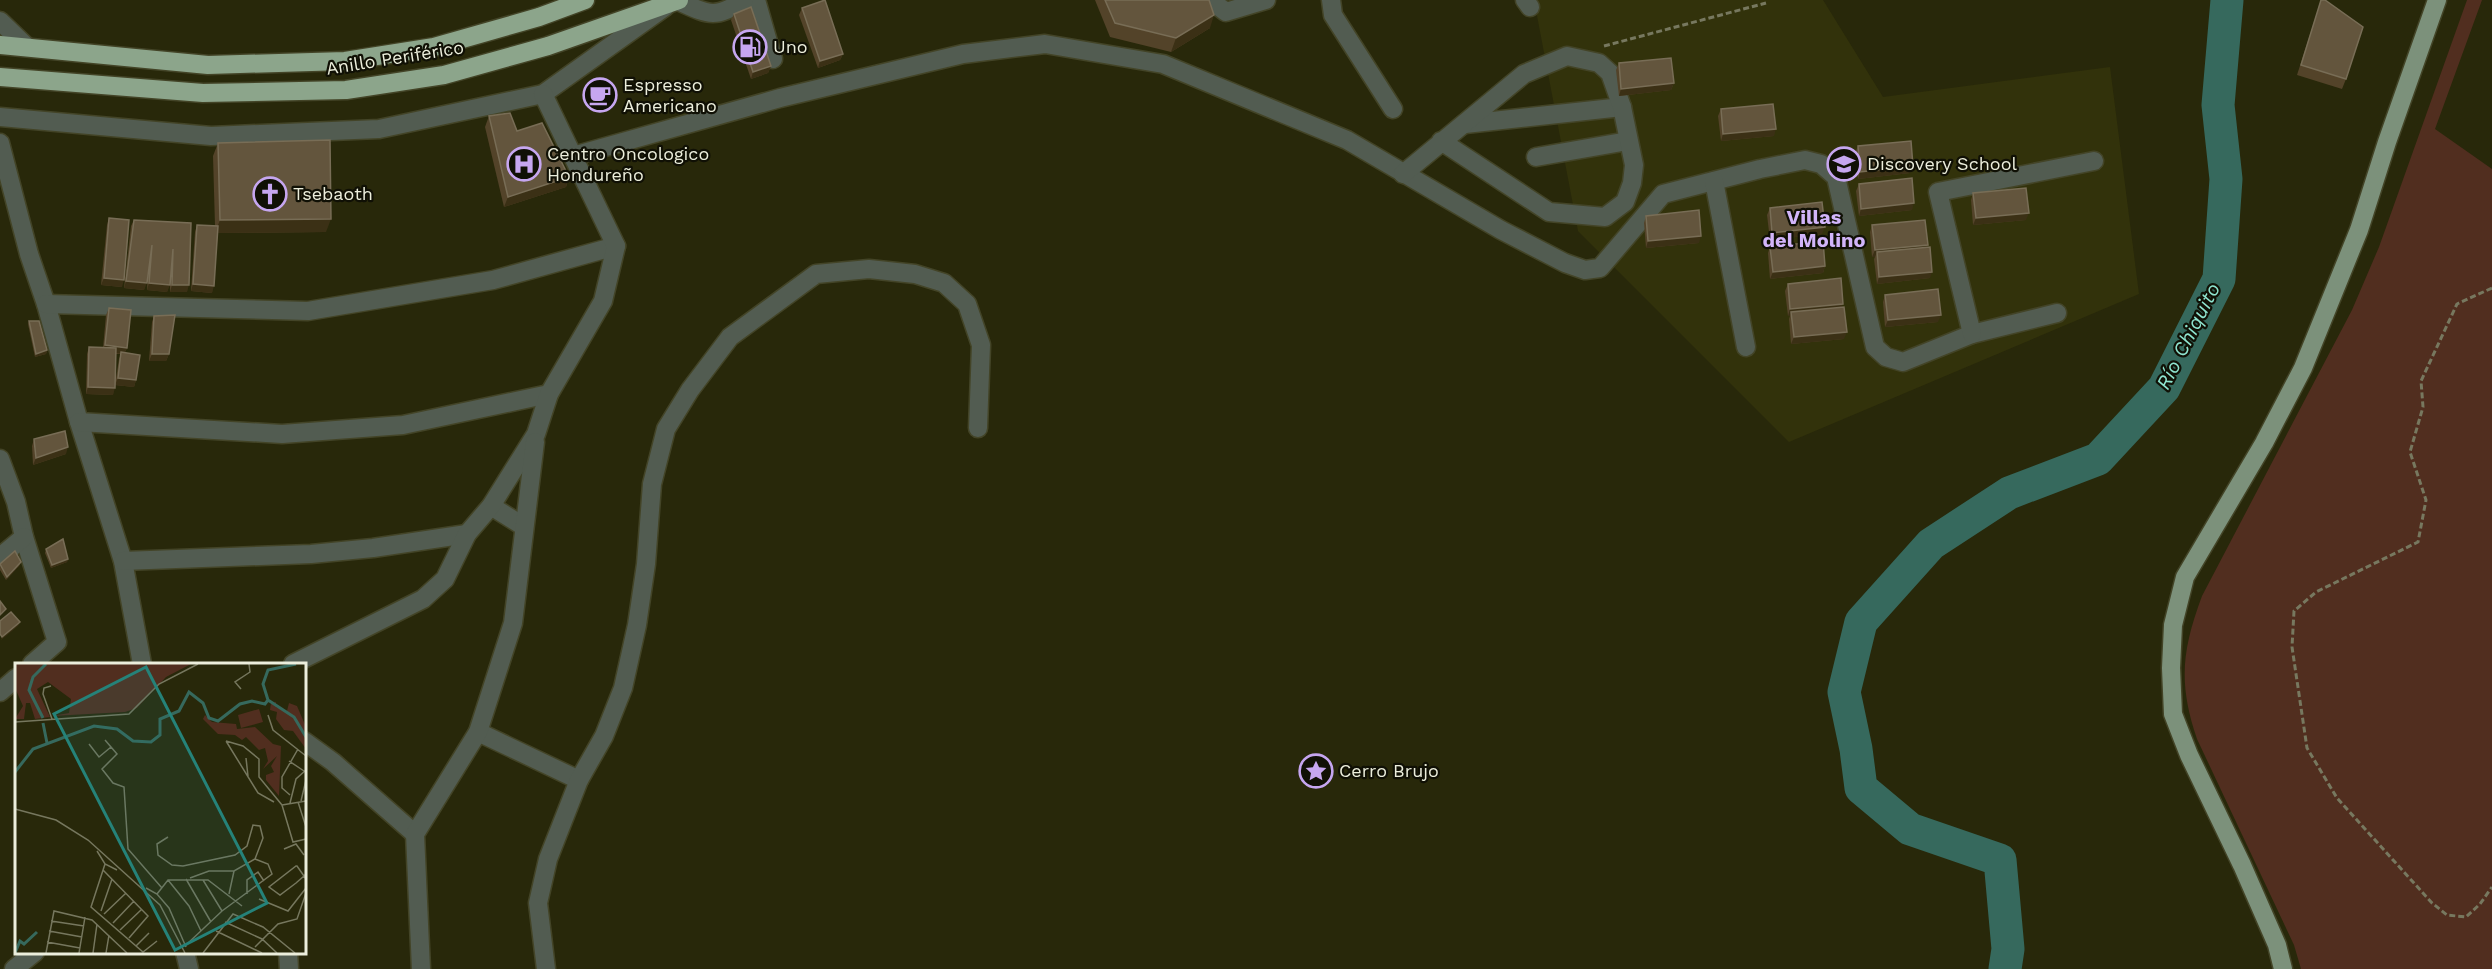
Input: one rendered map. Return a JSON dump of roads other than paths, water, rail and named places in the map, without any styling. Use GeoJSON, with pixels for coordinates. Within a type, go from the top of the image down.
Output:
{"type":"FeatureCollection","features":[{"type":"Feature","properties":{"kind":"highway","name":"Anillo Periférico"},"geometry":{"type":"LineString","coordinates":[[0,45],[208,65],[345,61],[434,48],[539,17],[585,0]]}},
{"type":"Feature","properties":{"kind":"highway","name":"Anillo Periférico"},"geometry":{"type":"LineString","coordinates":[[0,77],[203,93],[346,90],[444,75],[548,46],[675,2]]}},
{"type":"Feature","properties":{"kind":"main road"},"geometry":{"type":"LineString","coordinates":[[2283,969],[2277,945],[2242,865],[2189,755],[2173,714],[2171,668],[2173,625],[2185,578],[2264,443],[2303,368],[2359,230],[2437,0]]}},
{"type":"Feature","properties":{"kind":"street"},"geometry":{"type":"LineString","coordinates":[[0,117],[211,136],[368,129],[543,94],[675,2],[711,14],[720,14],[744,0]]}},
{"type":"Feature","properties":{"kind":"street"},"geometry":{"type":"LineString","coordinates":[[756,0],[773,59]]}},
{"type":"Feature","properties":{"kind":"street"},"geometry":{"type":"LineString","coordinates":[[1210,0],[1226,12],[1259,1]]}},
{"type":"Feature","properties":{"kind":"street"},"geometry":{"type":"LineString","coordinates":[[1331,0],[1333,15],[1393,109]]}},
{"type":"Feature","properties":{"kind":"street"},"geometry":{"type":"LineString","coordinates":[[0,21],[27,47]]}},
{"type":"Feature","properties":{"kind":"street"},"geometry":{"type":"LineString","coordinates":[[573,156],[780,98],[952,57],[1045,44],[1163,64],[1347,140],[1501,230],[1565,263],[1584,270],[1600,268],[1664,194],[1805,160],[1821,164],[1836,177],[1875,347],[1886,357],[1903,362],[1972,334],[2057,313]]}},
{"type":"Feature","properties":{"kind":"street"},"geometry":{"type":"LineString","coordinates":[[1403,174],[1441,141],[1466,124],[1524,74],[1567,56],[1599,63],[1610,73],[1622,107],[1634,165],[1632,183],[1625,202],[1605,218],[1549,212],[1441,141]]}},
{"type":"Feature","properties":{"kind":"street"},"geometry":{"type":"LineString","coordinates":[[421,969],[414,834],[478,732],[513,623],[536,434],[549,394],[603,300],[616,246],[543,94]]}},
{"type":"Feature","properties":{"kind":"street"},"geometry":{"type":"LineString","coordinates":[[1466,124],[1622,107]]}},
{"type":"Feature","properties":{"kind":"street"},"geometry":{"type":"LineString","coordinates":[[1536,157],[1628,141]]}},
{"type":"Feature","properties":{"kind":"street"},"geometry":{"type":"LineString","coordinates":[[0,144],[29,254],[123,561],[142,663]]}},
{"type":"Feature","properties":{"kind":"street"},"geometry":{"type":"LineString","coordinates":[[1972,334],[1938,192],[2094,161]]}},
{"type":"Feature","properties":{"kind":"street"},"geometry":{"type":"LineString","coordinates":[[1714,181],[1746,346]]}},
{"type":"Feature","properties":{"kind":"street"},"geometry":{"type":"LineString","coordinates":[[46,304],[308,311],[493,280],[616,246]]}},
{"type":"Feature","properties":{"kind":"street"},"geometry":{"type":"LineString","coordinates":[[546,969],[538,903],[548,859],[579,780],[604,736],[623,688],[646,564],[651,484],[666,429],[690,390],[730,337],[816,274],[868,268],[915,274],[944,283],[967,304],[981,345],[978,428]]}},
{"type":"Feature","properties":{"kind":"street"},"geometry":{"type":"LineString","coordinates":[[79,422],[282,434],[403,425],[549,394]]}},
{"type":"Feature","properties":{"kind":"street"},"geometry":{"type":"LineString","coordinates":[[295,663],[423,599],[445,579],[467,534],[491,506],[536,434]]}},
{"type":"Feature","properties":{"kind":"street"},"geometry":{"type":"LineString","coordinates":[[0,459],[16,502],[24,537],[57,642],[33,663]]}},
{"type":"Feature","properties":{"kind":"street"},"geometry":{"type":"LineString","coordinates":[[491,506],[523,526]]}},
{"type":"Feature","properties":{"kind":"street"},"geometry":{"type":"LineString","coordinates":[[123,561],[311,554],[372,549],[467,534]]}},
{"type":"Feature","properties":{"kind":"street"},"geometry":{"type":"LineString","coordinates":[[0,556],[24,537]]}},
{"type":"Feature","properties":{"kind":"street"},"geometry":{"type":"LineString","coordinates":[[0,692],[15,679]]}},
{"type":"Feature","properties":{"kind":"street"},"geometry":{"type":"LineString","coordinates":[[478,732],[579,780]]}},
{"type":"Feature","properties":{"kind":"street"},"geometry":{"type":"LineString","coordinates":[[306,742],[333,762],[414,834]]}},
{"type":"Feature","properties":{"kind":"street"},"geometry":{"type":"LineString","coordinates":[[14,969],[33,954]]}},
{"type":"Feature","properties":{"kind":"street"},"geometry":{"type":"LineString","coordinates":[[185,954],[189,969]]}},
{"type":"Feature","properties":{"kind":"street"},"geometry":{"type":"LineString","coordinates":[[288,954],[289,969]]}},
{"type":"Feature","properties":{"kind":"waterway","name":"Río Chiquito"},"geometry":{"type":"LineString","coordinates":[[2005,969],[2008,949],[2000,860],[1910,829],[1861,788],[1856,749],[1844,692],[1861,622],[1931,544],[2009,493],[2098,459],[2164,388],[2219,279],[2226,179],[2218,105],[2227,0]]}},
{"type":"Feature","properties":{"kind":"place","name":"Uno"},"geometry":{"type":"Point","coordinates":[750,47]}},
{"type":"Feature","properties":{"kind":"place","name":"Espresso Americano"},"geometry":{"type":"Point","coordinates":[600,95]}},
{"type":"Feature","properties":{"kind":"place","name":"Centro Oncologico Hondureño"},"geometry":{"type":"Point","coordinates":[524,164]}},
{"type":"Feature","properties":{"kind":"place","name":"Discovery School"},"geometry":{"type":"Point","coordinates":[1844,164]}},
{"type":"Feature","properties":{"kind":"place","name":"Tsebaoth"},"geometry":{"type":"Point","coordinates":[270,194]}},
{"type":"Feature","properties":{"kind":"place","name":"Cerro Brujo"},"geometry":{"type":"Point","coordinates":[1316,771]}},
{"type":"Feature","properties":{"kind":"district","name":"Villas del Molino"},"geometry":{"type":"Point","coordinates":[1814,228]}}]}
